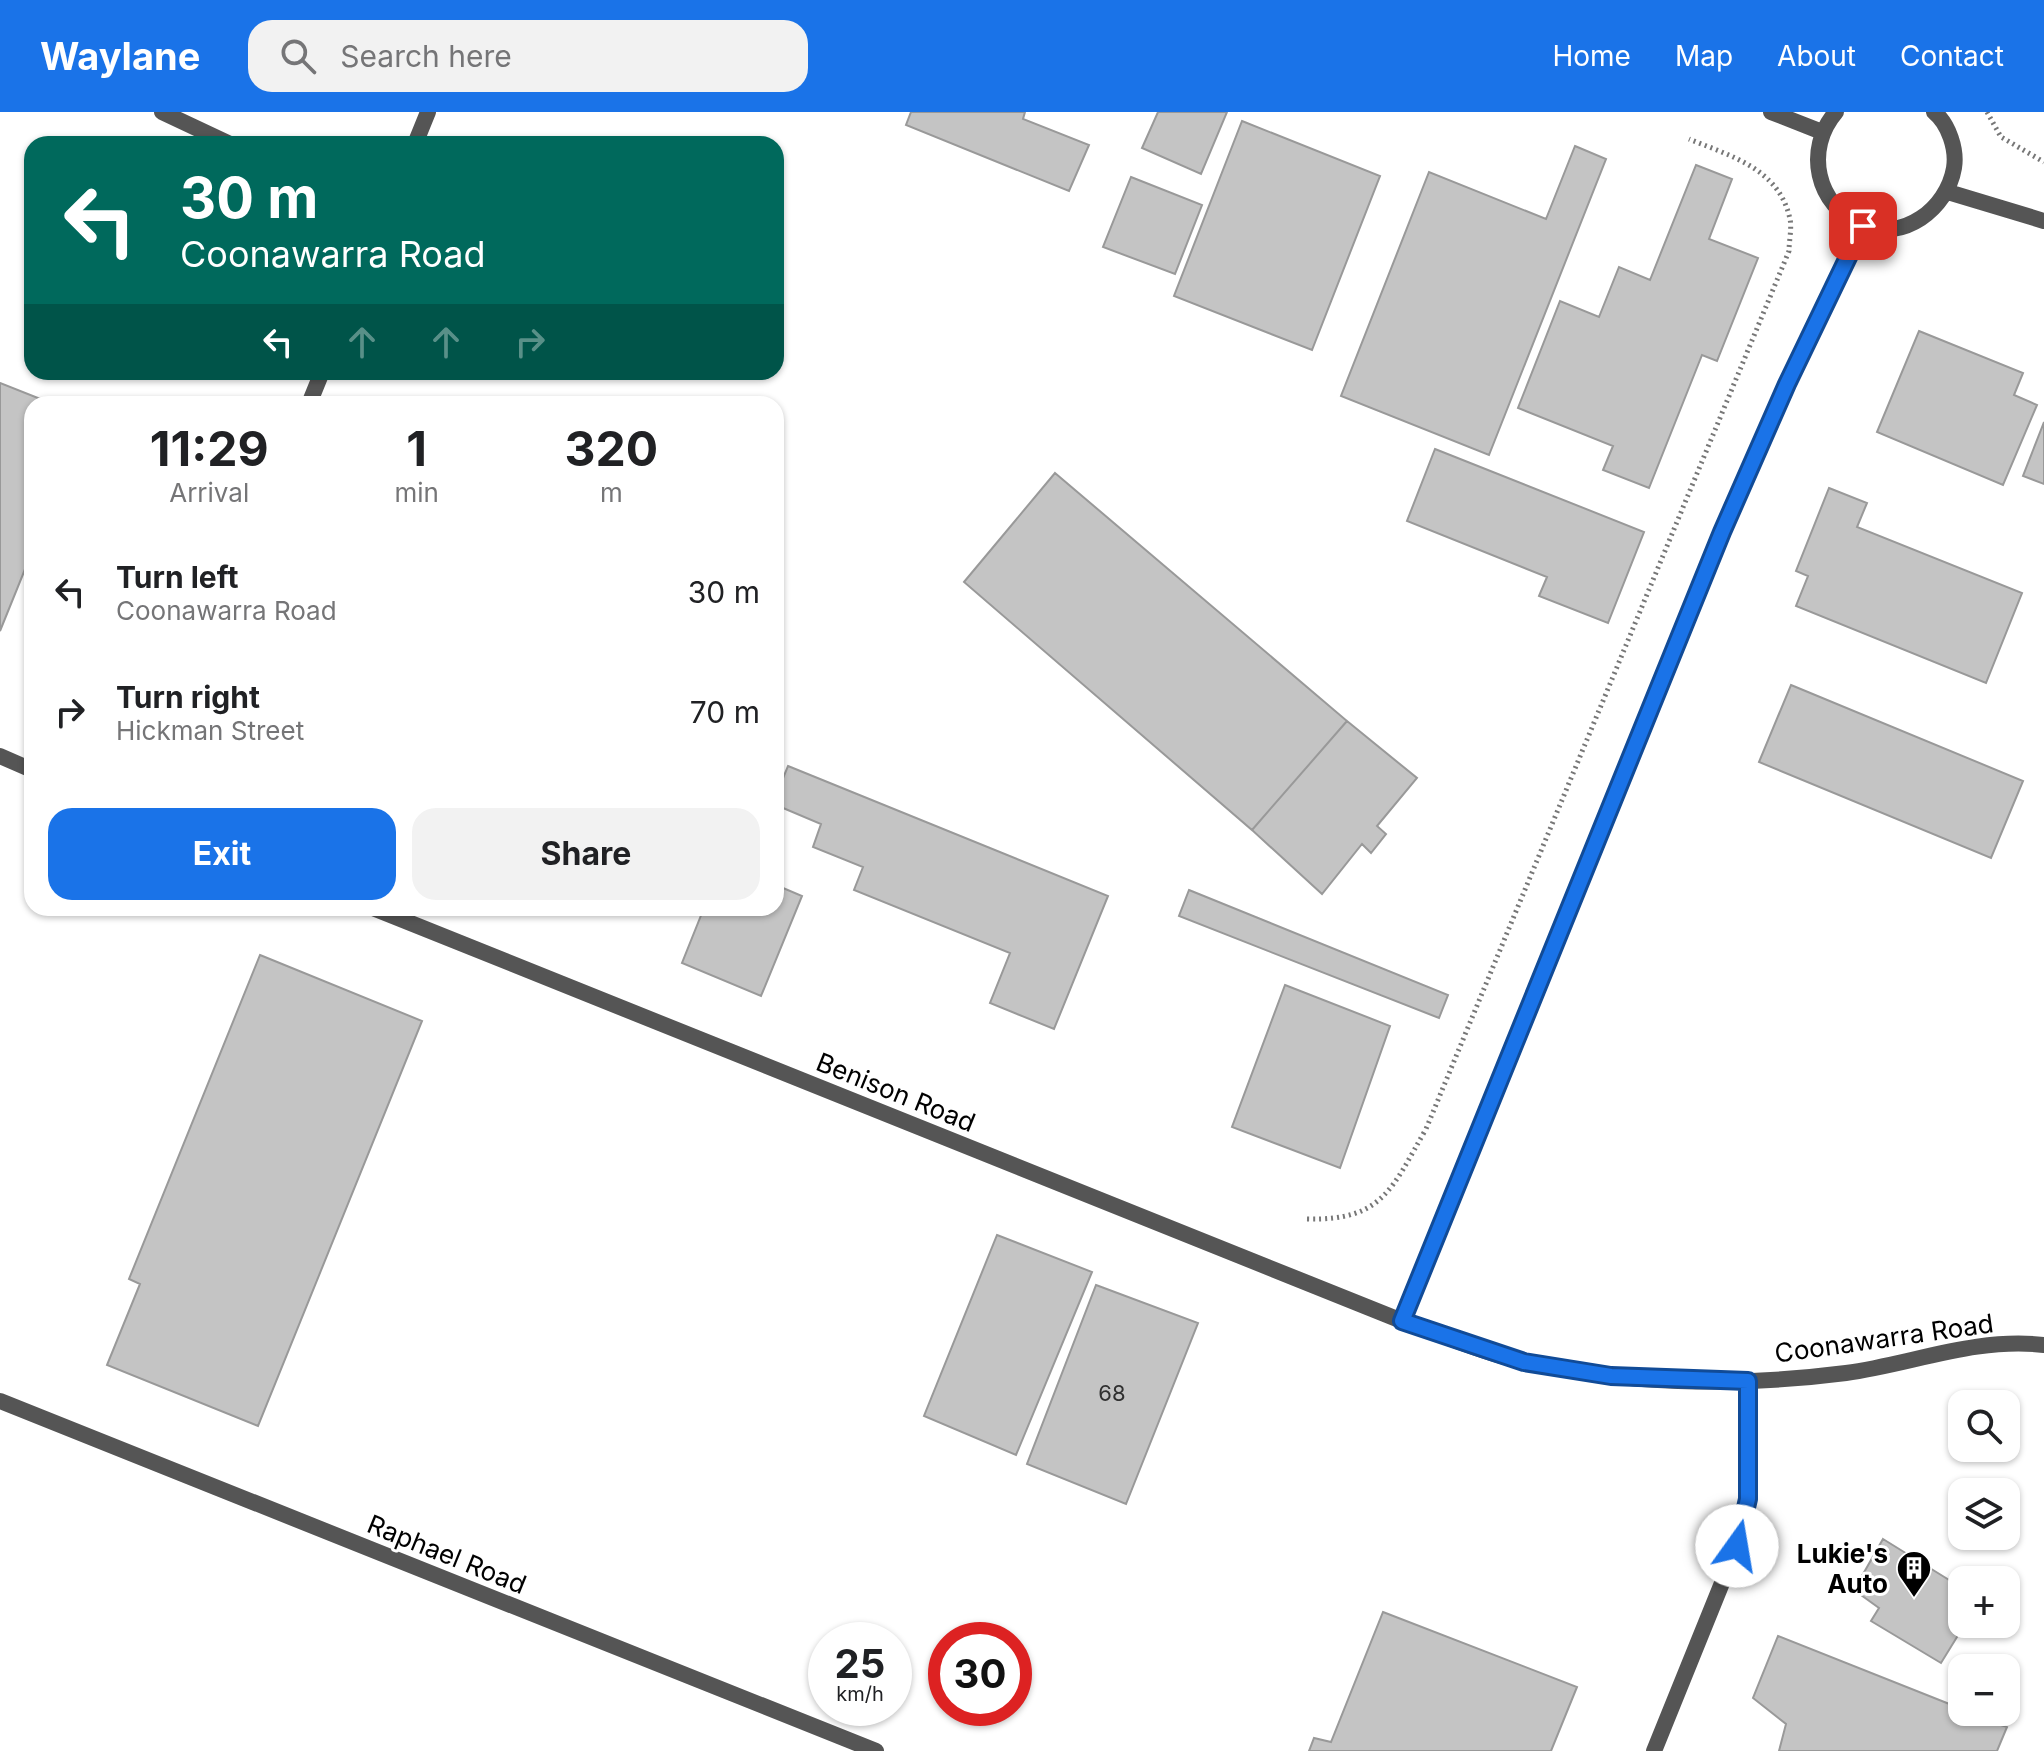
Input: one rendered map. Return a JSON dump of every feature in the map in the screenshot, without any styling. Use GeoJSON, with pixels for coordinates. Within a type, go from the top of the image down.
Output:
{"type":"FeatureCollection","features":[{"type":"Feature","properties":{"kind":"street"},"geometry":{"type":"LineString","coordinates":[[162,112],[213,136]]}},
{"type":"Feature","properties":{"kind":"street"},"geometry":{"type":"LineString","coordinates":[[418,136],[428,112]]}},
{"type":"Feature","properties":{"kind":"street"},"geometry":{"type":"LineString","coordinates":[[1771,112],[1822,132]]}},
{"type":"Feature","properties":{"kind":"street"},"geometry":{"type":"LineString","coordinates":[[1836,112],[1822,132],[1816,160],[1822,188],[1839,211],[1863,226],[1888,229],[1912,224],[1933,211],[1948,192],[1955,166],[1952,140],[1934,112]]}},
{"type":"Feature","properties":{"kind":"street"},"geometry":{"type":"LineString","coordinates":[[1948,192],[2044,221]]}},
{"type":"Feature","properties":{"kind":"street"},"geometry":{"type":"LineString","coordinates":[[1402,1321],[1722,532],[1787,384],[1863,226]]}},
{"type":"Feature","properties":{"kind":"street"},"geometry":{"type":"LineString","coordinates":[[0,756],[24,766]]}},
{"type":"Feature","properties":{"kind":"street","name":"Benison Road"},"geometry":{"type":"LineString","coordinates":[[393,916],[1402,1321]]}},
{"type":"Feature","properties":{"kind":"street","name":"Coonawarra Road"},"geometry":{"type":"LineString","coordinates":[[1402,1321],[1524,1362],[1611,1376],[1748,1381],[1848,1372],[1951,1349],[2027,1343],[2044,1345]]}},
{"type":"Feature","properties":{"kind":"street"},"geometry":{"type":"LineString","coordinates":[[1654,1751],[1737,1546],[1748,1499],[1748,1381]]}},
{"type":"Feature","properties":{"kind":"street","name":"Raphael Road"},"geometry":{"type":"LineString","coordinates":[[0,1401],[876,1751]]}},
{"type":"Feature","properties":{"kind":"path"},"geometry":{"type":"LineString","coordinates":[[1987,112],[2001,137],[2044,162]]}},
{"type":"Feature","properties":{"kind":"path"},"geometry":{"type":"LineString","coordinates":[[1307,1219],[1331,1220],[1357,1215],[1382,1198],[1426,1129],[1565,786],[1789,251],[1790,219],[1777,188],[1753,165],[1689,139]]}},
{"type":"Feature","properties":{"kind":"building"},"geometry":{"type":"Polygon","coordinates":[[[911,112],[1025,112],[1023,119],[1089,145],[1069,191],[906,125],[911,112]]]}},
{"type":"Feature","properties":{"kind":"building"},"geometry":{"type":"Polygon","coordinates":[[[1158,112],[1227,112],[1201,174],[1142,148],[1158,112]]]}},
{"type":"Feature","properties":{"kind":"building"},"geometry":{"type":"Polygon","coordinates":[[[1242,121],[1380,176],[1312,350],[1174,296],[1242,121]]]}},
{"type":"Feature","properties":{"kind":"building"},"geometry":{"type":"Polygon","coordinates":[[[1575,146],[1606,159],[1489,455],[1341,396],[1429,172],[1546,219],[1575,146]]]}},
{"type":"Feature","properties":{"kind":"building"},"geometry":{"type":"Polygon","coordinates":[[[1696,165],[1732,179],[1709,239],[1758,258],[1717,361],[1702,355],[1649,488],[1603,470],[1613,446],[1518,408],[1560,301],[1599,317],[1619,267],[1650,280],[1696,165]]]}},
{"type":"Feature","properties":{"kind":"building"},"geometry":{"type":"Polygon","coordinates":[[[1131,177],[1202,205],[1175,274],[1103,247],[1131,177]]]}},
{"type":"Feature","properties":{"kind":"building"},"geometry":{"type":"Polygon","coordinates":[[[1919,331],[2023,373],[2014,395],[2037,405],[2003,485],[1877,432],[1919,331]]]}},
{"type":"Feature","properties":{"kind":"building"},"geometry":{"type":"Polygon","coordinates":[[[0,383],[33,396],[24,396],[24,572],[0,631],[0,383]]]}},
{"type":"Feature","properties":{"kind":"building"},"geometry":{"type":"Polygon","coordinates":[[[2044,422],[2044,484],[2023,476],[2044,422]]]}},
{"type":"Feature","properties":{"kind":"building"},"geometry":{"type":"Polygon","coordinates":[[[1435,449],[1644,532],[1608,623],[1539,596],[1547,577],[1407,521],[1435,449]]]}},
{"type":"Feature","properties":{"kind":"building"},"geometry":{"type":"Polygon","coordinates":[[[1055,473],[1347,721],[1252,830],[964,582],[1055,473]]]}},
{"type":"Feature","properties":{"kind":"building"},"geometry":{"type":"Polygon","coordinates":[[[1829,488],[1867,503],[1857,527],[2022,593],[1986,683],[1796,606],[1808,576],[1796,571],[1829,488]]]}},
{"type":"Feature","properties":{"kind":"building"},"geometry":{"type":"Polygon","coordinates":[[[1791,685],[2023,781],[1991,858],[1759,762],[1791,685]]]}},
{"type":"Feature","properties":{"kind":"building"},"geometry":{"type":"Polygon","coordinates":[[[1347,721],[1417,778],[1377,826],[1386,834],[1371,853],[1362,844],[1322,894],[1252,830],[1347,721]]]}},
{"type":"Feature","properties":{"kind":"building"},"geometry":{"type":"Polygon","coordinates":[[[788,766],[1108,896],[1054,1029],[990,1003],[1010,953],[854,890],[863,867],[813,847],[821,824],[784,808],[784,776],[788,766]]]}},
{"type":"Feature","properties":{"kind":"building"},"geometry":{"type":"Polygon","coordinates":[[[784,888],[802,896],[761,996],[682,963],[701,916],[784,916],[784,888]]]}},
{"type":"Feature","properties":{"kind":"building"},"geometry":{"type":"Polygon","coordinates":[[[1189,890],[1448,995],[1439,1018],[1179,916],[1189,890]]]}},
{"type":"Feature","properties":{"kind":"building"},"geometry":{"type":"Polygon","coordinates":[[[260,955],[422,1021],[258,1426],[107,1365],[140,1284],[129,1279],[260,955]]]}},
{"type":"Feature","properties":{"kind":"building"},"geometry":{"type":"Polygon","coordinates":[[[1285,985],[1390,1026],[1340,1168],[1232,1127],[1285,985]]]}},
{"type":"Feature","properties":{"kind":"building"},"geometry":{"type":"Polygon","coordinates":[[[997,1235],[1092,1272],[1016,1455],[924,1416],[997,1235]]]}},
{"type":"Feature","properties":{"kind":"building"},"geometry":{"type":"Polygon","coordinates":[[[1096,1285],[1198,1323],[1126,1504],[1027,1464],[1096,1285]]]}},
{"type":"Feature","properties":{"kind":"building","name":"Lukie's Auto"},"geometry":{"type":"Polygon","coordinates":[[[1883,1539],[1948,1579],[1948,1638],[1956,1638],[1941,1663],[1871,1621],[1879,1608],[1854,1590],[1883,1539]]]}},
{"type":"Feature","properties":{"kind":"building"},"geometry":{"type":"Polygon","coordinates":[[[1383,1612],[1577,1687],[1551,1751],[1309,1751],[1314,1738],[1331,1742],[1383,1612]]]}},
{"type":"Feature","properties":{"kind":"building"},"geometry":{"type":"Polygon","coordinates":[[[1778,1636],[1948,1703],[1948,1726],[2007,1727],[1997,1751],[1779,1751],[1786,1724],[1753,1698],[1778,1636]]]}},
{"type":"Feature","properties":{"kind":"place","name":"Lukie's Auto"},"geometry":{"type":"Point","coordinates":[1914,1599]}},
{"type":"Feature","properties":{"kind":"route"},"geometry":{"type":"LineString","coordinates":[[1737,1546],[1748,1499],[1748,1381],[1611,1376],[1524,1362],[1402,1321],[1722,532],[1787,384],[1863,226]]}}]}
